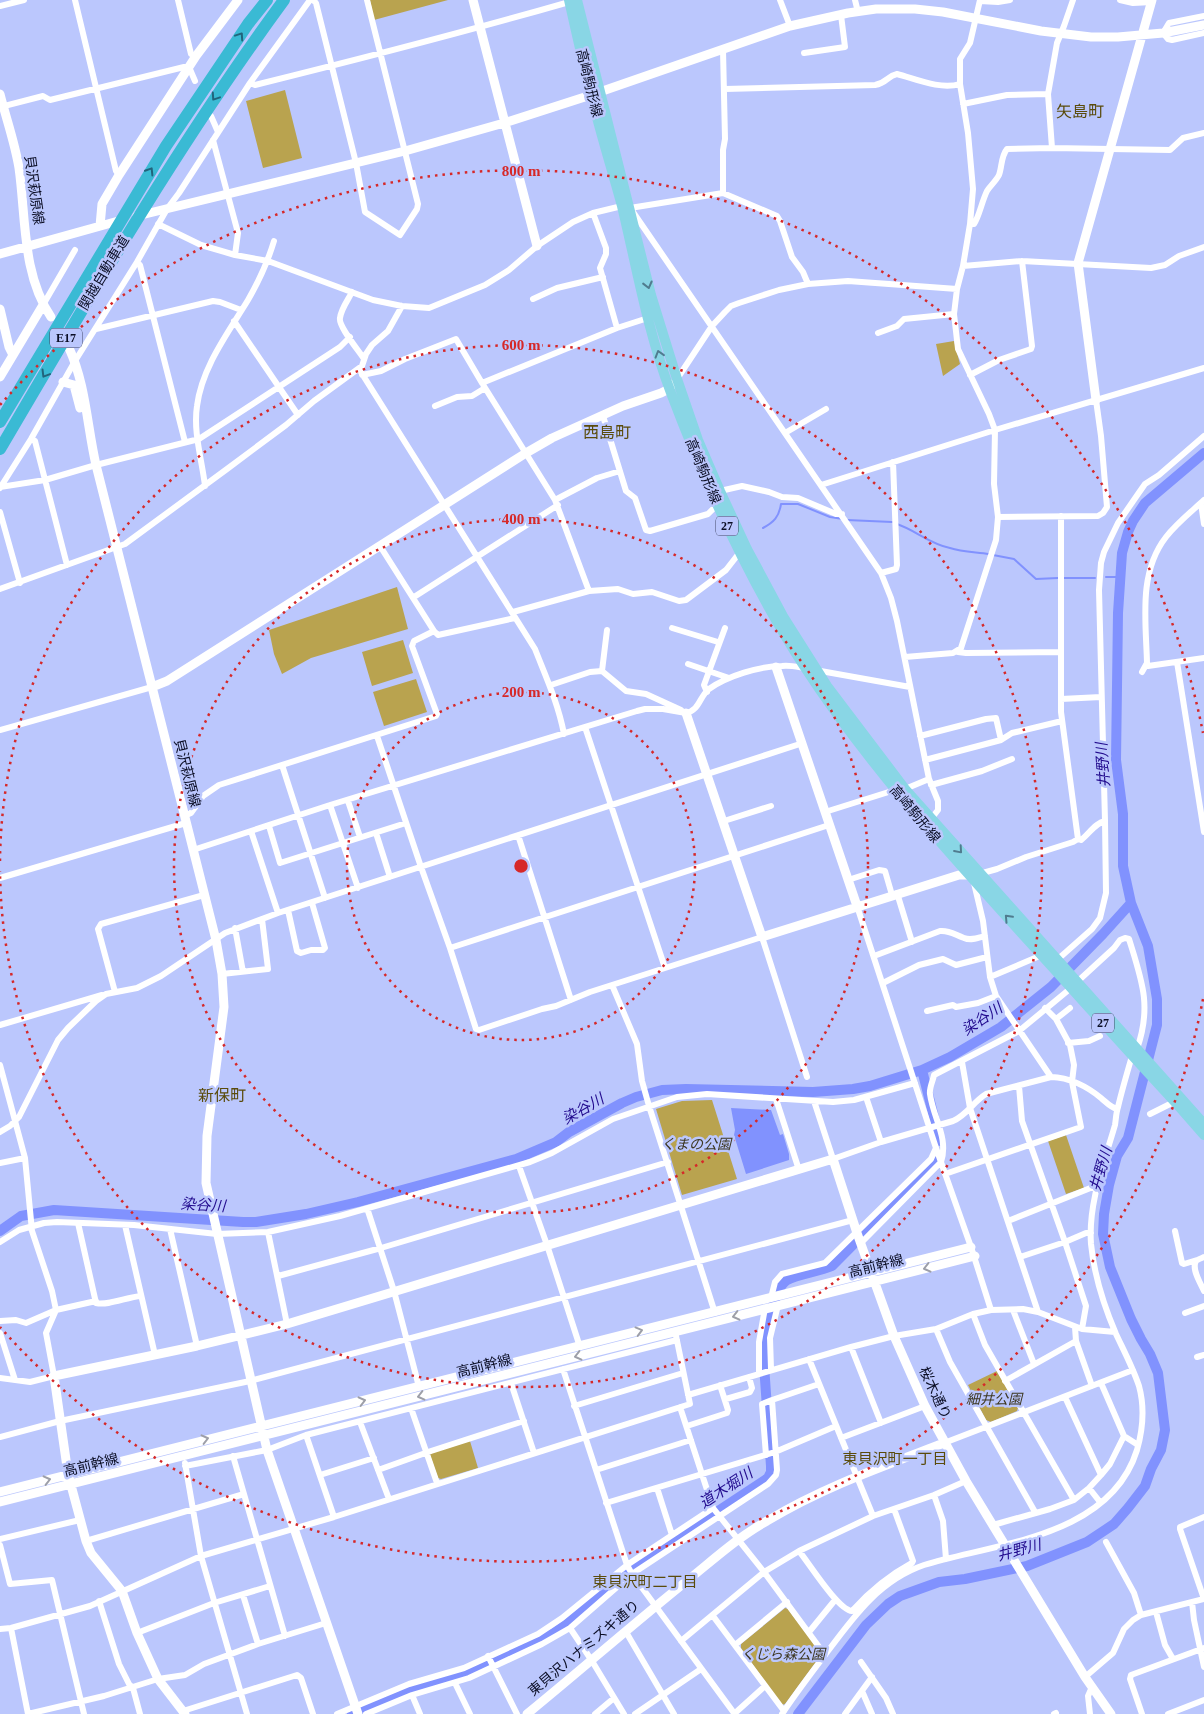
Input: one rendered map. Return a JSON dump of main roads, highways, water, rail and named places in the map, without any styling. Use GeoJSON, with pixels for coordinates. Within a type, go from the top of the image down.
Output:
{"type":"FeatureCollection","features":[{"type":"Feature","properties":{"kind":"highway","name":"関越自動車道"},"geometry":{"type":"LineString","coordinates":[[0,422],[113,231],[166,146],[248,24],[267,0]]}},
{"type":"Feature","properties":{"kind":"highway","name":"関越自動車道"},"geometry":{"type":"LineString","coordinates":[[0,449],[143,208],[215,97],[284,0]]}},
{"type":"Feature","properties":{"kind":"main road","name":"高崎駒形線"},"geometry":{"type":"LineString","coordinates":[[572,1],[626,207],[677,379],[698,440],[747,549],[784,618],[827,686],[900,789],[1042,955],[1056,963]]}},
{"type":"Feature","properties":{"kind":"main road","name":"高崎駒形線"},"geometry":{"type":"LineString","coordinates":[[626,207],[642,298],[669,389],[718,505],[776,621],[805,668],[863,750],[931,819],[974,876],[1056,963]]}},
{"type":"Feature","properties":{"kind":"main road","name":"27"},"geometry":{"type":"LineString","coordinates":[[1056,963],[1178,1100],[1204,1124]]}},
{"type":"Feature","properties":{"kind":"main road","name":"27"},"geometry":{"type":"LineString","coordinates":[[1178,1100],[1204,1135]]}},
{"type":"Feature","properties":{"kind":"water"},"geometry":{"type":"Polygon","coordinates":[[[731,1108],[771,1110],[780,1135],[783,1134],[789,1160],[746,1174],[734,1135],[735,1130],[731,1108]]]}},
{"type":"Feature","properties":{"kind":"waterway","name":"井野川"},"geometry":{"type":"LineString","coordinates":[[798,1714],[866,1625],[888,1604],[900,1596],[939,1582],[965,1579],[1027,1566],[1087,1542],[1114,1524],[1128,1508],[1145,1486],[1161,1450],[1165,1430],[1158,1373],[1131,1319],[1110,1267],[1103,1234],[1109,1185],[1117,1156],[1128,1138],[1157,1025],[1157,999],[1148,946],[1131,903],[1123,866],[1123,814],[1116,760],[1118,613],[1122,553],[1133,521],[1145,503],[1204,453]]}},
{"type":"Feature","properties":{"kind":"waterway"},"geometry":{"type":"LineString","coordinates":[[763,528],[775,519],[781,504],[798,504],[830,517],[843,519]]}},
{"type":"Feature","properties":{"kind":"waterway"},"geometry":{"type":"LineString","coordinates":[[847,520],[892,522]]}},
{"type":"Feature","properties":{"kind":"waterway"},"geometry":{"type":"LineString","coordinates":[[897,524],[943,546],[989,554]]}},
{"type":"Feature","properties":{"kind":"waterway"},"geometry":{"type":"LineString","coordinates":[[993,555],[1014,559],[1036,579],[1058,578]]}},
{"type":"Feature","properties":{"kind":"waterway"},"geometry":{"type":"LineString","coordinates":[[1106,577],[1121,577]]}},
{"type":"Feature","properties":{"kind":"waterway"},"geometry":{"type":"LineString","coordinates":[[1063,578],[1095,578]]}},
{"type":"Feature","properties":{"kind":"waterway","name":"染谷川"},"geometry":{"type":"LineString","coordinates":[[0,1231],[21,1216],[54,1210],[243,1222],[256,1222],[306,1214],[358,1202],[516,1159],[556,1142],[569,1132],[622,1103],[662,1090],[813,1092],[870,1086],[922,1070],[950,1057],[1001,1027],[1051,987],[1131,903]]}},
{"type":"Feature","properties":{"kind":"waterway","name":"道木堀川"},"geometry":{"type":"LineString","coordinates":[[922,1070],[940,1141]]}},
{"type":"Feature","properties":{"kind":"waterway","name":"道木堀川"},"geometry":{"type":"LineString","coordinates":[[352,1714],[411,1689],[486,1666],[554,1633],[635,1566],[768,1478],[771,1466],[763,1350],[771,1312],[778,1292],[787,1280],[832,1266],[937,1159]]}},
{"type":"Feature","properties":{"kind":"district","name":"矢島町"},"geometry":{"type":"Point","coordinates":[1080,111]}},
{"type":"Feature","properties":{"kind":"district","name":"西島町"},"geometry":{"type":"Point","coordinates":[607,432]}},
{"type":"Feature","properties":{"kind":"district","name":"新保町"},"geometry":{"type":"Point","coordinates":[222,1095]}},
{"type":"Feature","properties":{"kind":"district","name":"東貝沢町一丁目"},"geometry":{"type":"Point","coordinates":[895,1459]}},
{"type":"Feature","properties":{"kind":"district","name":"東貝沢町二丁目"},"geometry":{"type":"Point","coordinates":[645,1582]}},
{"type":"Feature","properties":{"kind":"park label","name":"くまの公園"},"geometry":{"type":"Point","coordinates":[696,1144]}},
{"type":"Feature","properties":{"kind":"park label","name":"細井公園"},"geometry":{"type":"Point","coordinates":[994,1399]}},
{"type":"Feature","properties":{"kind":"park label","name":"くじら森公園"},"geometry":{"type":"Point","coordinates":[783,1654]}}]}
